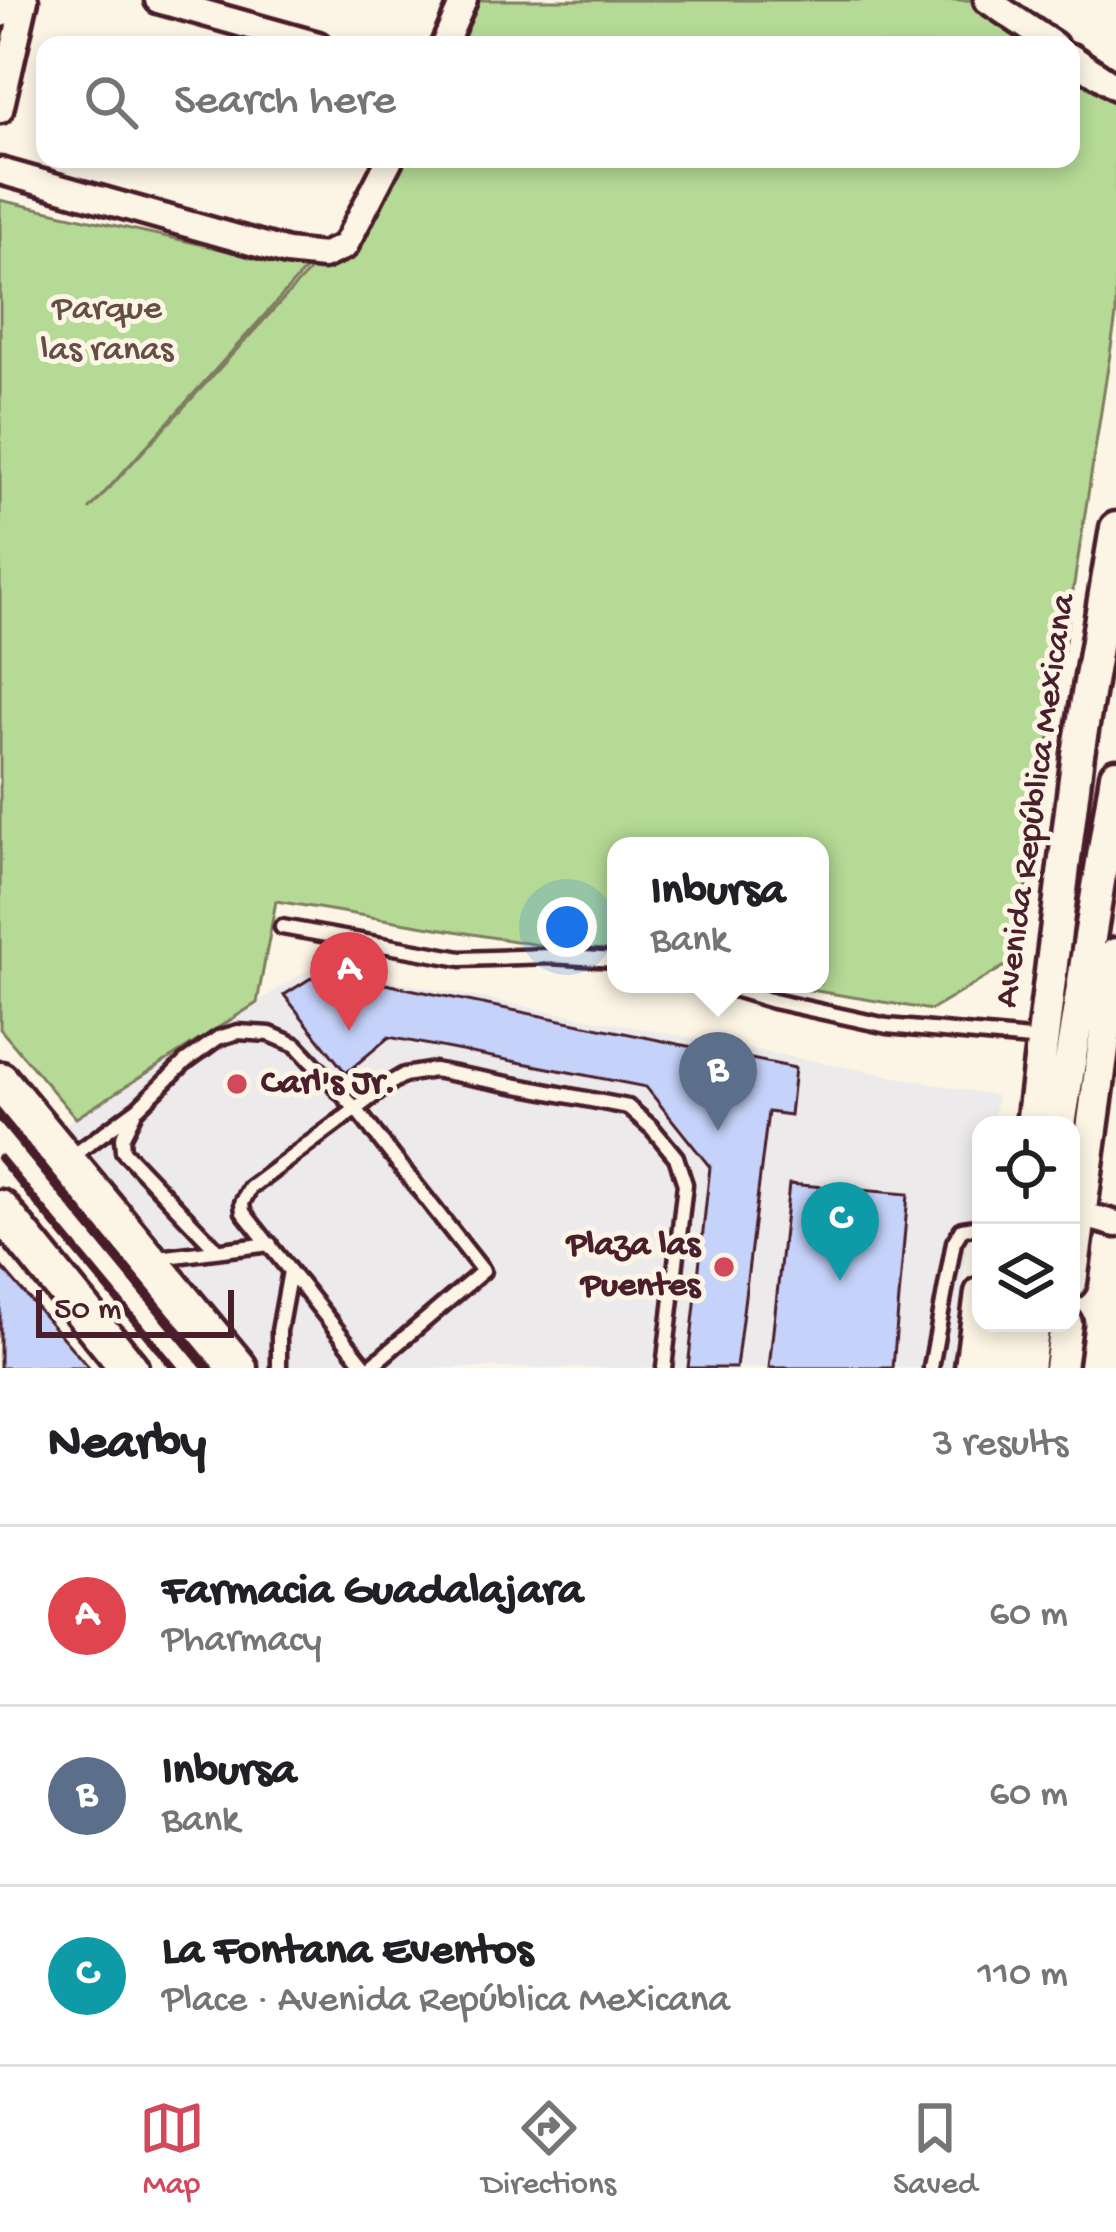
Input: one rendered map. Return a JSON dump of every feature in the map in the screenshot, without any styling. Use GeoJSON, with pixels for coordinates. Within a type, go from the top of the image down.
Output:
{"type":"FeatureCollection","features":[{"type":"Feature","properties":{"kind":"main road"},"geometry":{"type":"LineString","coordinates":[[0,1081],[238,1368]]}},
{"type":"Feature","properties":{"kind":"main road"},"geometry":{"type":"LineString","coordinates":[[0,1209],[130,1368]]}},
{"type":"Feature","properties":{"kind":"street"},"geometry":{"type":"LineString","coordinates":[[0,11],[3,0]]}},
{"type":"Feature","properties":{"kind":"street"},"geometry":{"type":"LineString","coordinates":[[0,110],[25,0]]}},
{"type":"Feature","properties":{"kind":"street"},"geometry":{"type":"LineString","coordinates":[[158,0],[286,36]]}},
{"type":"Feature","properties":{"kind":"street"},"geometry":{"type":"LineString","coordinates":[[448,36],[464,0]]}},
{"type":"Feature","properties":{"kind":"street"},"geometry":{"type":"LineString","coordinates":[[987,0],[1041,36]]}},
{"type":"Feature","properties":{"kind":"street"},"geometry":{"type":"LineString","coordinates":[[1080,63],[1116,87]]}},
{"type":"Feature","properties":{"kind":"street"},"geometry":{"type":"LineString","coordinates":[[0,171],[287,252],[323,256],[345,246],[385,168]]}},
{"type":"Feature","properties":{"kind":"street","name":"Avenida República Mexicana"},"geometry":{"type":"LineString","coordinates":[[1033,1116],[1078,754],[1116,528]]}},
{"type":"Feature","properties":{"kind":"street","name":"Avenida República Mexicana"},"geometry":{"type":"LineString","coordinates":[[1061,1116],[1116,776]]}},
{"type":"Feature","properties":{"kind":"street"},"geometry":{"type":"LineString","coordinates":[[1116,954],[1110,1035],[1080,1214],[1116,1224]]}},
{"type":"Feature","properties":{"kind":"street","name":"Avenida República Mexicana"},"geometry":{"type":"LineString","coordinates":[[1016,1116],[1037,1085]]}},
{"type":"Feature","properties":{"kind":"street"},"geometry":{"type":"LineString","coordinates":[[971,1368],[976,1332]]}},
{"type":"Feature","properties":{"kind":"street"},"geometry":{"type":"LineString","coordinates":[[999,1368],[1005,1332]]}},
{"type":"Feature","properties":{"kind":"street"},"geometry":{"type":"LineString","coordinates":[[1028,1368],[1033,1332]]}},
{"type":"Feature","properties":{"kind":"street"},"geometry":{"type":"LineString","coordinates":[[1060,1368],[1065,1332]]}},
{"type":"Feature","properties":{"kind":"lane"},"geometry":{"type":"LineString","coordinates":[[282,927],[461,959],[607,959]]}},
{"type":"Feature","properties":{"kind":"lane"},"geometry":{"type":"LineString","coordinates":[[747,993],[887,1026],[1042,1040]]}},
{"type":"Feature","properties":{"kind":"lane"},"geometry":{"type":"LineString","coordinates":[[65,1161],[138,1108],[185,1062],[218,1038],[255,1031],[296,1045],[356,1109],[483,1271],[368,1368],[243,1212],[244,1195],[356,1109],[404,1075],[434,1070],[614,1103],[638,1113],[676,1157],[685,1184],[664,1368]]}},
{"type":"Feature","properties":{"kind":"lane"},"geometry":{"type":"LineString","coordinates":[[138,1108],[122,1138],[123,1151],[217,1250]]}},
{"type":"Feature","properties":{"kind":"lane"},"geometry":{"type":"LineString","coordinates":[[931,1368],[954,1242],[962,1229],[972,1227]]}},
{"type":"Feature","properties":{"kind":"lane"},"geometry":{"type":"LineString","coordinates":[[146,1260],[270,1244]]}},
{"type":"Feature","properties":{"kind":"lane"},"geometry":{"type":"LineString","coordinates":[[279,1368],[279,1331],[290,1270]]}},
{"type":"Feature","properties":{"kind":"shaded area","name":"Plaza las Puentes"},"geometry":{"type":"Polygon","coordinates":[[[314,966],[997,1096],[994,1116],[972,1116],[972,1209],[952,1362],[962,1364],[961,1368],[253,1368],[57,1129],[314,966]]]}},
{"type":"Feature","properties":{"kind":"green space"},"geometry":{"type":"Polygon","coordinates":[[[469,0],[975,0],[1029,36],[451,36],[469,0]]]}},
{"type":"Feature","properties":{"kind":"green space","name":"Parque las ranas"},"geometry":{"type":"Polygon","coordinates":[[[1080,70],[1116,94],[1116,316],[1015,960],[931,1010],[828,993],[829,837],[607,837],[607,956],[276,901],[257,1003],[76,1118],[0,1029],[0,200],[307,268],[89,510],[323,256],[356,229],[386,168],[1080,168],[1080,70]]]}},
{"type":"Feature","properties":{"kind":"building","name":"Plaza las Puentes"},"geometry":{"type":"Polygon","coordinates":[[[322,971],[795,1068],[790,1115],[768,1112],[736,1368],[688,1368],[710,1167],[646,1087],[389,1037],[346,1073],[284,995],[322,971]]]}},
{"type":"Feature","properties":{"kind":"building"},"geometry":{"type":"Polygon","coordinates":[[[789,1184],[908,1194],[893,1368],[769,1368],[789,1184]]]}},
{"type":"Feature","properties":{"kind":"building"},"geometry":{"type":"Polygon","coordinates":[[[0,1265],[89,1368],[0,1368],[0,1265]]]}},
{"type":"Feature","properties":{"kind":"railway"},"geometry":{"type":"LineString","coordinates":[[0,1118],[206,1368]]}},
{"type":"Feature","properties":{"kind":"railway"},"geometry":{"type":"LineString","coordinates":[[0,1158],[174,1368]]}},
{"type":"Feature","properties":{"kind":"place","name":"Farmacia Guadalajara"},"geometry":{"type":"Point","coordinates":[349,1031]}},
{"type":"Feature","properties":{"kind":"place","name":"Carl's Jr."},"geometry":{"type":"Point","coordinates":[237,1084]}},
{"type":"Feature","properties":{"kind":"place","name":"Inbursa"},"geometry":{"type":"Point","coordinates":[718,1131]}},
{"type":"Feature","properties":{"kind":"place","name":"Plaza las Puentes"},"geometry":{"type":"Point","coordinates":[724,1267]}},
{"type":"Feature","properties":{"kind":"place","name":"La Fontana Eventos"},"geometry":{"type":"Point","coordinates":[840,1281]}}]}
